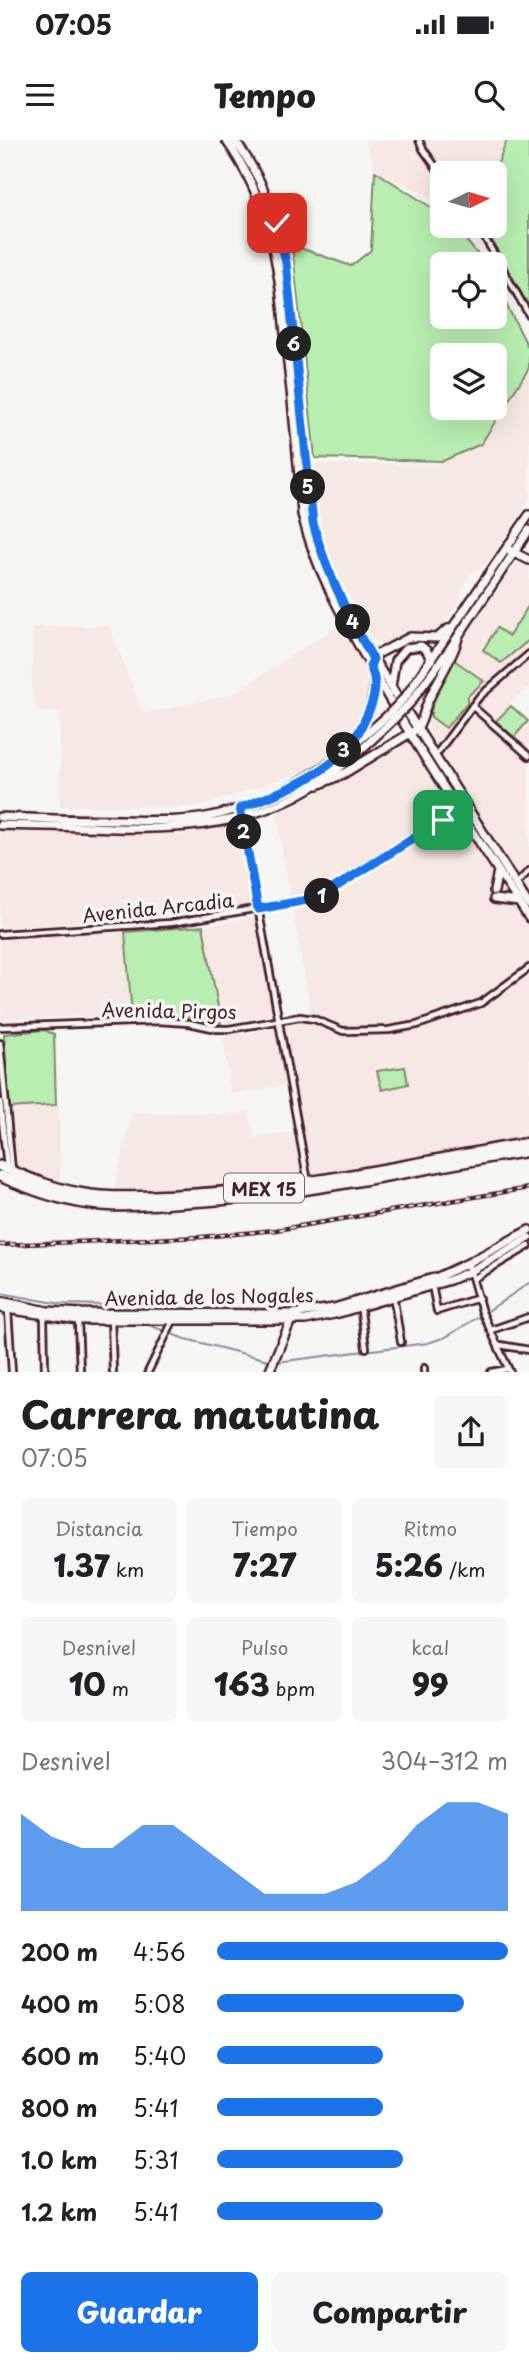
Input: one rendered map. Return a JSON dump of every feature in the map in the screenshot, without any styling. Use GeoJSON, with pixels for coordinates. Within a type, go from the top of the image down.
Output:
{"type":"FeatureCollection","features":[{"type":"Feature","properties":{"kind":"highway","name":"MEX 15"},"geometry":{"type":"LineString","coordinates":[[5,1171],[68,1191],[112,1197],[208,1194],[308,1182],[529,1143]]}},
{"type":"Feature","properties":{"kind":"highway","name":"MEX 15"},"geometry":{"type":"LineString","coordinates":[[5,1171],[37,1191],[78,1202],[159,1204],[272,1195],[500,1155],[529,1153]]}},
{"type":"Feature","properties":{"kind":"main road"},"geometry":{"type":"LineString","coordinates":[[226,140],[237,144],[262,204],[270,232],[279,272],[311,513],[325,564],[372,666],[529,905]]}},
{"type":"Feature","properties":{"kind":"main road"},"geometry":{"type":"LineString","coordinates":[[311,787],[366,746],[458,638],[529,515]]}},
{"type":"Feature","properties":{"kind":"main road"},"geometry":{"type":"LineString","coordinates":[[408,699],[458,619],[529,530]]}},
{"type":"Feature","properties":{"kind":"main road"},"geometry":{"type":"LineString","coordinates":[[511,550],[529,559]]}},
{"type":"Feature","properties":{"kind":"main road"},"geometry":{"type":"LineString","coordinates":[[372,666],[410,637],[437,638],[458,619]]}},
{"type":"Feature","properties":{"kind":"main road"},"geometry":{"type":"LineString","coordinates":[[0,825],[147,830],[208,825],[242,818],[343,774],[413,731],[422,720],[426,705],[458,638]]}},
{"type":"Feature","properties":{"kind":"main road"},"geometry":{"type":"LineString","coordinates":[[391,687],[395,660],[406,648],[421,646],[427,651],[430,660]]}},
{"type":"Feature","properties":{"kind":"main road"},"geometry":{"type":"LineString","coordinates":[[372,666],[391,687],[413,731],[434,756],[498,871],[513,883],[519,902],[529,918]]}},
{"type":"Feature","properties":{"kind":"main road"},"geometry":{"type":"LineString","coordinates":[[329,764],[357,736],[373,701],[375,690],[372,666]]}},
{"type":"Feature","properties":{"kind":"main road"},"geometry":{"type":"LineString","coordinates":[[0,817],[146,821],[189,819],[240,808],[312,776],[391,717]]}},
{"type":"Feature","properties":{"kind":"main road"},"geometry":{"type":"LineString","coordinates":[[498,871],[494,895],[519,902]]}},
{"type":"Feature","properties":{"kind":"main road","name":"Avenida de los Nogales"},"geometry":{"type":"LineString","coordinates":[[393,1293],[432,1285],[471,1271],[529,1230]]}},
{"type":"Feature","properties":{"kind":"main road","name":"Avenida de los Nogales"},"geometry":{"type":"LineString","coordinates":[[515,1242],[529,1238]]}},
{"type":"Feature","properties":{"kind":"main road","name":"Avenida de los Nogales"},"geometry":{"type":"LineString","coordinates":[[4,1308],[78,1320],[171,1324],[327,1316],[440,1276],[471,1271]]}},
{"type":"Feature","properties":{"kind":"main road","name":"Avenida de los Nogales"},"geometry":{"type":"LineString","coordinates":[[0,1301],[73,1313],[292,1318]]}},
{"type":"Feature","properties":{"kind":"main road"},"geometry":{"type":"LineString","coordinates":[[269,1372],[292,1318]]}},
{"type":"Feature","properties":{"kind":"street"},"geometry":{"type":"LineString","coordinates":[[419,140],[432,161]]}},
{"type":"Feature","properties":{"kind":"street"},"geometry":{"type":"LineString","coordinates":[[485,238],[529,315]]}},
{"type":"Feature","properties":{"kind":"street"},"geometry":{"type":"LineString","coordinates":[[434,756],[474,704],[529,654]]}},
{"type":"Feature","properties":{"kind":"street"},"geometry":{"type":"LineString","coordinates":[[474,704],[529,755]]}},
{"type":"Feature","properties":{"kind":"street","name":"Avenida Arcadia"},"geometry":{"type":"LineString","coordinates":[[0,934],[171,923],[318,898],[463,807]]}},
{"type":"Feature","properties":{"kind":"street"},"geometry":{"type":"LineString","coordinates":[[240,808],[308,1182]]}},
{"type":"Feature","properties":{"kind":"street"},"geometry":{"type":"LineString","coordinates":[[513,883],[529,871]]}},
{"type":"Feature","properties":{"kind":"street","name":"Avenida Pirgos"},"geometry":{"type":"LineString","coordinates":[[0,1027],[158,1021],[229,1029],[307,1017],[343,1031],[371,1032],[404,1028],[481,1003],[529,968]]}},
{"type":"Feature","properties":{"kind":"street"},"geometry":{"type":"LineString","coordinates":[[0,1043],[5,1171]]}},
{"type":"Feature","properties":{"kind":"street"},"geometry":{"type":"LineString","coordinates":[[0,1102],[5,1171]]}},
{"type":"Feature","properties":{"kind":"street"},"geometry":{"type":"LineString","coordinates":[[491,1372],[509,1370],[482,1312],[471,1271],[529,1246]]}},
{"type":"Feature","properties":{"kind":"street"},"geometry":{"type":"LineString","coordinates":[[432,1285],[437,1311],[479,1298]]}},
{"type":"Feature","properties":{"kind":"street"},"geometry":{"type":"LineString","coordinates":[[393,1293],[401,1342]]}},
{"type":"Feature","properties":{"kind":"street"},"geometry":{"type":"LineString","coordinates":[[359,1304],[366,1348]]}},
{"type":"Feature","properties":{"kind":"street"},"geometry":{"type":"LineString","coordinates":[[4,1308],[12,1372]]}},
{"type":"Feature","properties":{"kind":"street"},"geometry":{"type":"LineString","coordinates":[[44,1316],[45,1372]]}},
{"type":"Feature","properties":{"kind":"street"},"geometry":{"type":"LineString","coordinates":[[491,1330],[529,1317]]}},
{"type":"Feature","properties":{"kind":"street"},"geometry":{"type":"LineString","coordinates":[[78,1320],[80,1372]]}},
{"type":"Feature","properties":{"kind":"street"},"geometry":{"type":"LineString","coordinates":[[111,1320],[113,1372]]}},
{"type":"Feature","properties":{"kind":"street"},"geometry":{"type":"LineString","coordinates":[[148,1372],[171,1324]]}},
{"type":"Feature","properties":{"kind":"street"},"geometry":{"type":"LineString","coordinates":[[499,1345],[529,1350]]}},
{"type":"Feature","properties":{"kind":"shaded area"},"geometry":{"type":"Polygon","coordinates":[[[364,140],[510,140],[500,161],[430,161],[430,196],[375,171],[364,140]]]}},
{"type":"Feature","properties":{"kind":"shaded area"},"geometry":{"type":"Polygon","coordinates":[[[529,372],[529,500],[487,563],[470,574],[461,590],[461,598],[440,631],[414,632],[383,644],[378,643],[371,638],[328,555],[319,522],[311,464],[438,464],[465,431],[476,449],[496,420],[507,420],[507,404],[529,372]]]}},
{"type":"Feature","properties":{"kind":"shaded area"},"geometry":{"type":"Polygon","coordinates":[[[521,557],[529,563],[529,687],[509,703],[529,721],[529,898],[440,756],[429,730],[427,713],[451,662],[485,607],[521,557]]]}},
{"type":"Feature","properties":{"kind":"shaded area"},"geometry":{"type":"Polygon","coordinates":[[[341,624],[372,681],[370,697],[353,736],[311,769],[205,805],[167,809],[139,806],[60,806],[60,712],[39,711],[32,695],[32,627],[109,626],[143,714],[231,695],[341,624]]]}},
{"type":"Feature","properties":{"kind":"shaded area"},"geometry":{"type":"Polygon","coordinates":[[[410,741],[529,924],[529,1137],[467,1146],[303,1178],[114,1191],[132,1113],[249,1112],[254,1138],[303,1131],[286,1026],[305,1022],[310,1009],[276,813],[320,792],[398,744],[410,741]]]}},
{"type":"Feature","properties":{"kind":"shaded area"},"geometry":{"type":"Polygon","coordinates":[[[238,824],[252,905],[201,916],[173,915],[0,928],[0,830],[164,835],[188,834],[238,824]]]}},
{"type":"Feature","properties":{"kind":"shaded area"},"geometry":{"type":"Polygon","coordinates":[[[255,917],[273,1015],[221,1023],[203,926],[255,917]]]}},
{"type":"Feature","properties":{"kind":"shaded area"},"geometry":{"type":"Polygon","coordinates":[[[125,932],[132,1015],[1,1019],[0,939],[125,932]]]}},
{"type":"Feature","properties":{"kind":"shaded area"},"geometry":{"type":"Polygon","coordinates":[[[275,1028],[285,1085],[231,1094],[223,1037],[275,1028]]]}},
{"type":"Feature","properties":{"kind":"shaded area"},"geometry":{"type":"Polygon","coordinates":[[[59,1104],[60,1181],[0,1162],[0,1108],[59,1104]]]}},
{"type":"Feature","properties":{"kind":"green space"},"geometry":{"type":"Polygon","coordinates":[[[507,140],[529,140],[529,307],[507,267],[507,252],[498,252],[491,238],[508,238],[508,161],[499,161],[507,140]]]}},
{"type":"Feature","properties":{"kind":"green space"},"geometry":{"type":"Polygon","coordinates":[[[375,171],[430,207],[430,238],[464,238],[476,252],[430,252],[430,329],[507,329],[507,306],[529,349],[529,368],[507,403],[507,343],[430,343],[430,420],[496,420],[481,444],[443,461],[315,458],[292,245],[351,266],[371,250],[375,171]]]}},
{"type":"Feature","properties":{"kind":"green space"},"geometry":{"type":"Polygon","coordinates":[[[529,605],[529,640],[501,663],[483,650],[497,628],[509,636],[529,605]]]}},
{"type":"Feature","properties":{"kind":"green space"},"geometry":{"type":"Polygon","coordinates":[[[454,660],[484,681],[468,696],[467,703],[446,728],[431,717],[431,709],[438,687],[454,660]]]}},
{"type":"Feature","properties":{"kind":"green space"},"geometry":{"type":"Polygon","coordinates":[[[511,706],[528,721],[514,737],[496,721],[511,706]]]}},
{"type":"Feature","properties":{"kind":"green space"},"geometry":{"type":"Polygon","coordinates":[[[203,926],[221,1023],[174,1016],[132,1015],[125,932],[203,926]]]}},
{"type":"Feature","properties":{"kind":"green space"},"geometry":{"type":"Polygon","coordinates":[[[44,1030],[54,1034],[56,1105],[8,1108],[4,1034],[44,1030]]]}},
{"type":"Feature","properties":{"kind":"green space"},"geometry":{"type":"Polygon","coordinates":[[[405,1067],[408,1084],[382,1090],[377,1071],[405,1067]]]}},
{"type":"Feature","properties":{"kind":"waterway"},"geometry":{"type":"LineString","coordinates":[[485,1313],[529,1283]]}},
{"type":"Feature","properties":{"kind":"waterway"},"geometry":{"type":"LineString","coordinates":[[0,1293],[61,1304],[106,1305]]}},
{"type":"Feature","properties":{"kind":"waterway"},"geometry":{"type":"LineString","coordinates":[[277,1362],[428,1343],[446,1337],[480,1316]]}},
{"type":"Feature","properties":{"kind":"waterway"},"geometry":{"type":"LineString","coordinates":[[149,1325],[182,1338],[272,1361]]}},
{"type":"Feature","properties":{"kind":"railway"},"geometry":{"type":"LineString","coordinates":[[0,1245],[202,1237],[276,1230],[529,1188]]}},
{"type":"Feature","properties":{"kind":"route"},"geometry":{"type":"LineString","coordinates":[[277,223],[286,263],[313,523],[325,564],[373,659],[370,666],[374,673],[375,690],[373,701],[357,736],[329,764],[312,776],[240,808],[258,909],[318,898],[443,820]]}}]}
